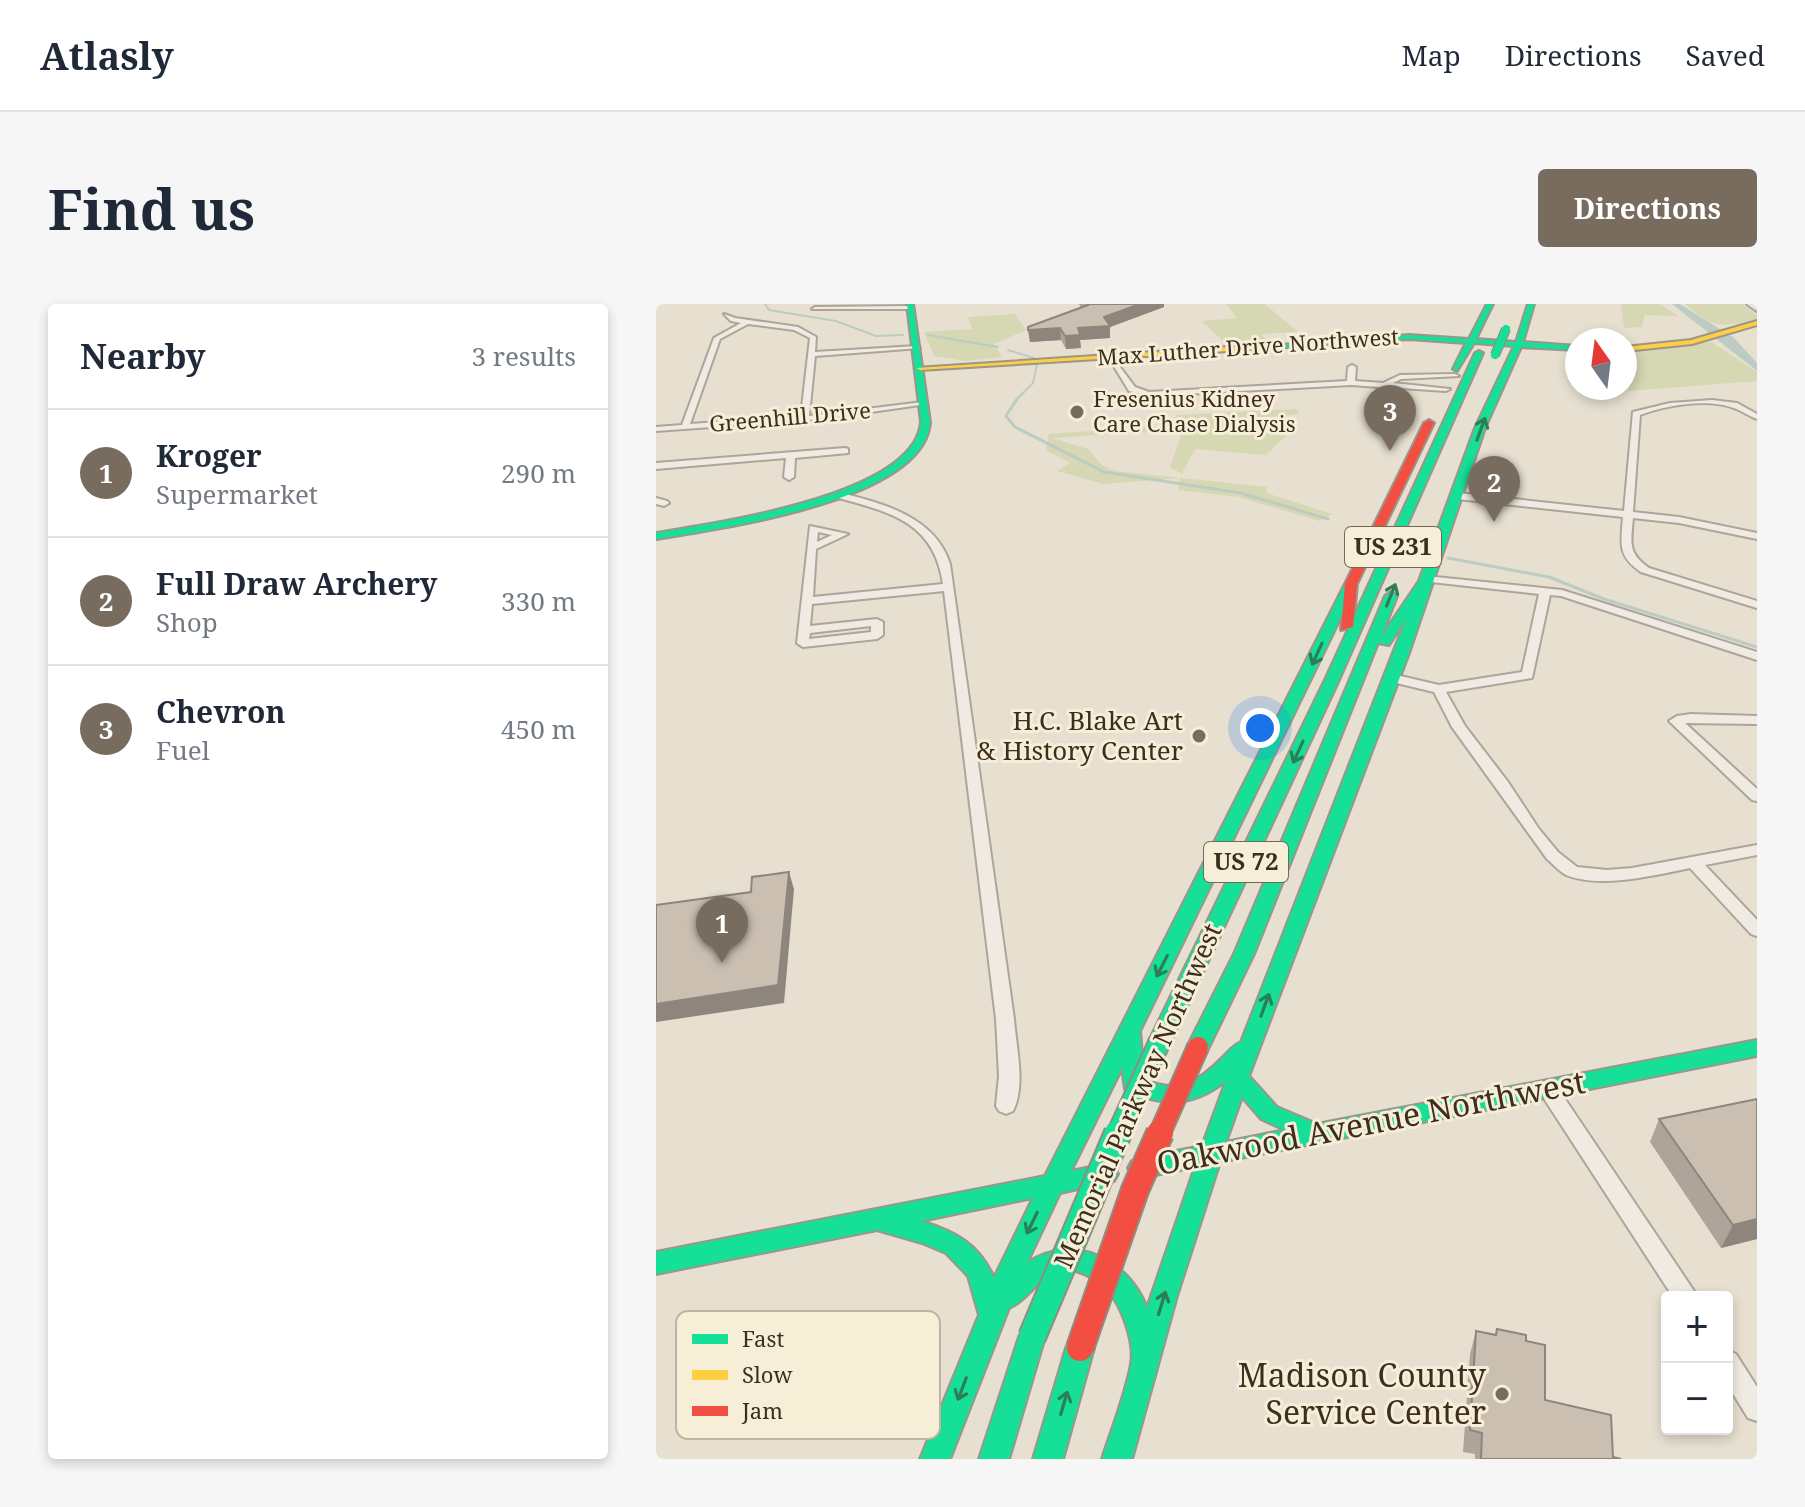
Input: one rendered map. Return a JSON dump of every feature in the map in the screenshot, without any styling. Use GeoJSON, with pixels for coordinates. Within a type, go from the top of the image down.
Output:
{"type":"FeatureCollection","features":[{"type":"Feature","properties":{"kind":"main road","name":"US 72"},"geometry":{"type":"LineString","coordinates":[[1351,693],[1426,580],[1458,496],[1480,428],[1493,342],[1490,304]]}},
{"type":"Feature","properties":{"kind":"main road","name":"Memorial Parkway Northwest"},"geometry":{"type":"LineString","coordinates":[[1048,1459],[1080,1348],[1135,1190],[1198,1047],[1244,954],[1493,342],[1502,304]]}},
{"type":"Feature","properties":{"kind":"main road","name":"Memorial Parkway Northwest"},"geometry":{"type":"LineString","coordinates":[[994,1459],[1032,1337],[1089,1195],[1331,682],[1454,411],[1517,304]]}},
{"type":"Feature","properties":{"kind":"main road","name":"US 72"},"geometry":{"type":"LineString","coordinates":[[1331,682],[1349,613],[1351,584],[1377,525],[1450,383],[1531,304]]}},
{"type":"Feature","properties":{"kind":"main road"},"geometry":{"type":"LineString","coordinates":[[656,536],[785,512],[838,495],[878,479],[919,449],[925,437],[911,306]]}},
{"type":"Feature","properties":{"kind":"main road"},"geometry":{"type":"LineString","coordinates":[[1637,347],[1708,338],[1757,323]]}},
{"type":"Feature","properties":{"kind":"main road","name":"Max Luther Drive Northwest"},"geometry":{"type":"LineString","coordinates":[[920,368],[1409,337],[1565,347]]}},
{"type":"Feature","properties":{"kind":"main road"},"geometry":{"type":"LineString","coordinates":[[1418,447],[1454,411]]}},
{"type":"Feature","properties":{"kind":"main road"},"geometry":{"type":"LineString","coordinates":[[1117,1459],[1211,1154],[1254,1034],[1392,678],[1426,580]]}},
{"type":"Feature","properties":{"kind":"main road"},"geometry":{"type":"LineString","coordinates":[[935,1459],[990,1319],[1051,1185],[1351,584]]}},
{"type":"Feature","properties":{"kind":"main road"},"geometry":{"type":"LineString","coordinates":[[1134,1021],[1129,1048],[1133,1083],[1150,1097],[1170,1097],[1202,1090],[1227,1069],[1254,1034]]}},
{"type":"Feature","properties":{"kind":"main road","name":"Oakwood Avenue Northwest"},"geometry":{"type":"LineString","coordinates":[[656,1263],[1757,1048]]}},
{"type":"Feature","properties":{"kind":"main road"},"geometry":{"type":"LineString","coordinates":[[1238,1078],[1262,1111],[1284,1124],[1316,1134]]}},
{"type":"Feature","properties":{"kind":"main road"},"geometry":{"type":"LineString","coordinates":[[875,1220],[942,1237],[967,1252],[979,1263],[989,1282],[990,1319]]}},
{"type":"Feature","properties":{"kind":"main road"},"geometry":{"type":"LineString","coordinates":[[990,1319],[1023,1276],[1045,1261],[1077,1257],[1094,1262],[1131,1299],[1145,1361]]}},
{"type":"Feature","properties":{"kind":"street"},"geometry":{"type":"LineString","coordinates":[[1750,304],[1757,309]]}},
{"type":"Feature","properties":{"kind":"street"},"geometry":{"type":"LineString","coordinates":[[815,309],[911,306]]}},
{"type":"Feature","properties":{"kind":"street"},"geometry":{"type":"LineString","coordinates":[[726,315],[747,322],[809,332],[814,341],[805,418]]}},
{"type":"Feature","properties":{"kind":"street"},"geometry":{"type":"LineString","coordinates":[[685,427],[717,338],[747,322]]}},
{"type":"Feature","properties":{"kind":"street"},"geometry":{"type":"LineString","coordinates":[[813,354],[917,348]]}},
{"type":"Feature","properties":{"kind":"street"},"geometry":{"type":"LineString","coordinates":[[1109,356],[1132,389],[1149,394],[1351,383],[1450,383]]}},
{"type":"Feature","properties":{"kind":"street"},"geometry":{"type":"LineString","coordinates":[[1351,383],[1352,367]]}},
{"type":"Feature","properties":{"kind":"street"},"geometry":{"type":"LineString","coordinates":[[1372,408],[1384,385],[1407,376],[1450,383]]}},
{"type":"Feature","properties":{"kind":"street"},"geometry":{"type":"LineString","coordinates":[[1757,417],[1723,403],[1660,407],[1636,414],[1626,547],[1638,566],[1757,605]]}},
{"type":"Feature","properties":{"kind":"street","name":"Greenhill Drive"},"geometry":{"type":"LineString","coordinates":[[656,429],[805,418],[923,404]]}},
{"type":"Feature","properties":{"kind":"street"},"geometry":{"type":"LineString","coordinates":[[656,467],[845,451]]}},
{"type":"Feature","properties":{"kind":"street"},"geometry":{"type":"LineString","coordinates":[[789,477],[791,456]]}},
{"type":"Feature","properties":{"kind":"street"},"geometry":{"type":"LineString","coordinates":[[838,495],[885,510],[929,535],[941,551],[949,587],[1005,1019],[1009,1076],[1006,1106]]}},
{"type":"Feature","properties":{"kind":"street"},"geometry":{"type":"LineString","coordinates":[[1458,496],[1703,523],[1757,536]]}},
{"type":"Feature","properties":{"kind":"street"},"geometry":{"type":"LineString","coordinates":[[804,630],[877,622],[877,635],[803,643],[804,630],[808,601],[813,547]]}},
{"type":"Feature","properties":{"kind":"street"},"geometry":{"type":"LineString","coordinates":[[1426,580],[1575,597],[1757,656]]}},
{"type":"Feature","properties":{"kind":"street"},"geometry":{"type":"LineString","coordinates":[[808,601],[949,587]]}},
{"type":"Feature","properties":{"kind":"street"},"geometry":{"type":"LineString","coordinates":[[1392,678],[1439,689],[1528,675],[1545,592]]}},
{"type":"Feature","properties":{"kind":"street"},"geometry":{"type":"LineString","coordinates":[[1439,689],[1448,710],[1562,865],[1573,872],[1607,876],[1757,850]]}},
{"type":"Feature","properties":{"kind":"street"},"geometry":{"type":"LineString","coordinates":[[1757,720],[1722,722],[1683,717],[1676,721],[1757,797]]}},
{"type":"Feature","properties":{"kind":"street"},"geometry":{"type":"LineString","coordinates":[[1692,861],[1757,930]]}},
{"type":"Feature","properties":{"kind":"street"},"geometry":{"type":"LineString","coordinates":[[1548,1089],[1682,1291]]}},
{"type":"Feature","properties":{"kind":"street"},"geometry":{"type":"LineString","coordinates":[[1728,1363],[1757,1409]]}},
{"type":"Feature","properties":{"kind":"green space"},"geometry":{"type":"Polygon","coordinates":[[[1226,304],[1265,304],[1298,332],[1261,334],[1269,343],[1207,347],[1225,343],[1202,321],[1237,318],[1226,304]]]}},
{"type":"Feature","properties":{"kind":"green space"},"geometry":{"type":"Polygon","coordinates":[[[1621,304],[1659,304],[1679,316],[1645,315],[1642,327],[1624,328],[1621,304]]]}},
{"type":"Feature","properties":{"kind":"green space"},"geometry":{"type":"Polygon","coordinates":[[[1685,304],[1742,304],[1757,315],[1757,319],[1719,324],[1704,318],[1685,304]]]}},
{"type":"Feature","properties":{"kind":"green space"},"geometry":{"type":"Polygon","coordinates":[[[1015,314],[1026,330],[994,344],[1002,357],[966,361],[934,356],[924,332],[972,329],[968,317],[1015,314]]]}},
{"type":"Feature","properties":{"kind":"green space"},"geometry":{"type":"Polygon","coordinates":[[[1711,342],[1757,372],[1757,381],[1637,390],[1637,351],[1711,342]]]}},
{"type":"Feature","properties":{"kind":"green space"},"geometry":{"type":"Polygon","coordinates":[[[1297,409],[1299,414],[1240,420],[1251,432],[1287,435],[1266,455],[1195,449],[1182,474],[1170,467],[1183,430],[1052,438],[1088,449],[1102,465],[1115,471],[1267,487],[1266,493],[1332,514],[1319,521],[1239,497],[1178,490],[1180,478],[1103,484],[1057,471],[1070,463],[1046,450],[1049,434],[1177,425],[1176,415],[1297,409]]]}},
{"type":"Feature","properties":{"kind":"shaded area"},"geometry":{"type":"Polygon","coordinates":[[[1672,304],[1680,304],[1734,338],[1757,363],[1757,371],[1672,304]]]}},
{"type":"Feature","properties":{"kind":"building"},"geometry":{"type":"Polygon","coordinates":[[[1087,304],[1140,304],[1104,317],[1110,326],[1078,328],[1080,335],[1065,336],[1060,328],[1028,330],[1028,327],[1087,304]]]}},
{"type":"Feature","properties":{"kind":"building"},"geometry":{"type":"Polygon","coordinates":[[[789,872],[778,985],[656,1004],[656,905],[751,892],[752,877],[789,872]]]}},
{"type":"Feature","properties":{"kind":"building"},"geometry":{"type":"Polygon","coordinates":[[[1757,1099],[1757,1219],[1733,1225],[1659,1119],[1757,1099]]]}},
{"type":"Feature","properties":{"kind":"building","name":"Madison County Service Center"},"geometry":{"type":"Polygon","coordinates":[[[1497,1329],[1526,1335],[1526,1341],[1545,1345],[1545,1400],[1611,1415],[1613,1457],[1621,1459],[1481,1459],[1482,1433],[1470,1430],[1476,1331],[1496,1335],[1497,1329]]]}},
{"type":"Feature","properties":{"kind":"waterway"},"geometry":{"type":"LineString","coordinates":[[765,304],[769,310],[836,321],[876,336],[903,335]]}},
{"type":"Feature","properties":{"kind":"waterway"},"geometry":{"type":"LineString","coordinates":[[928,335],[998,347]]}},
{"type":"Feature","properties":{"kind":"waterway"},"geometry":{"type":"LineString","coordinates":[[1008,350],[1034,358]]}},
{"type":"Feature","properties":{"kind":"waterway"},"geometry":{"type":"LineString","coordinates":[[1017,399],[1033,383],[1037,364]]}},
{"type":"Feature","properties":{"kind":"waterway"},"geometry":{"type":"LineString","coordinates":[[1017,399],[1006,416],[1015,427],[1104,472],[1241,493],[1328,519]]}},
{"type":"Feature","properties":{"kind":"waterway"},"geometry":{"type":"LineString","coordinates":[[1448,558],[1549,577],[1604,599],[1757,647]]}},
{"type":"Feature","properties":{"kind":"traffic: fast"},"geometry":{"type":"LineString","coordinates":[[656,536],[764,516],[848,492],[884,475],[911,455],[925,431],[926,422],[910,304]]}},
{"type":"Feature","properties":{"kind":"traffic: fast"},"geometry":{"type":"LineString","coordinates":[[1457,369],[1490,304]]}},
{"type":"Feature","properties":{"kind":"traffic: fast"},"geometry":{"type":"LineString","coordinates":[[1384,642],[1425,581],[1480,428],[1519,343],[1531,304]]}},
{"type":"Feature","properties":{"kind":"traffic: fast"},"geometry":{"type":"LineString","coordinates":[[1495,355],[1506,329]]}},
{"type":"Feature","properties":{"kind":"traffic: fast"},"geometry":{"type":"LineString","coordinates":[[1259,347],[1409,337],[1565,347]]}},
{"type":"Feature","properties":{"kind":"traffic: fast"},"geometry":{"type":"LineString","coordinates":[[1160,1041],[1331,682],[1479,353]]}},
{"type":"Feature","properties":{"kind":"traffic: fast"},"geometry":{"type":"LineString","coordinates":[[1117,1459],[1164,1296],[1225,1111],[1402,653],[1425,581]]}},
{"type":"Feature","properties":{"kind":"traffic: fast"},"geometry":{"type":"LineString","coordinates":[[935,1459],[1013,1264],[1350,586]]}},
{"type":"Feature","properties":{"kind":"traffic: fast"},"geometry":{"type":"LineString","coordinates":[[1198,1047],[1244,954],[1391,596]]}},
{"type":"Feature","properties":{"kind":"traffic: fast"},"geometry":{"type":"LineString","coordinates":[[1131,1034],[1133,1083],[1166,1096],[1194,1091],[1207,1084],[1243,1049]]}},
{"type":"Feature","properties":{"kind":"traffic: fast"},"geometry":{"type":"LineString","coordinates":[[1032,1337],[1089,1195],[1160,1041]]}},
{"type":"Feature","properties":{"kind":"traffic: fast"},"geometry":{"type":"LineString","coordinates":[[1140,1168],[1757,1048]]}},
{"type":"Feature","properties":{"kind":"traffic: fast"},"geometry":{"type":"LineString","coordinates":[[1238,1078],[1269,1113],[1311,1132]]}},
{"type":"Feature","properties":{"kind":"traffic: fast"},"geometry":{"type":"LineString","coordinates":[[656,1263],[1106,1174]]}},
{"type":"Feature","properties":{"kind":"traffic: fast"},"geometry":{"type":"LineString","coordinates":[[882,1221],[940,1238],[955,1246],[978,1269],[990,1310]]}},
{"type":"Feature","properties":{"kind":"traffic: fast"},"geometry":{"type":"LineString","coordinates":[[1008,1296],[1029,1276],[1051,1262],[1076,1259],[1089,1263],[1114,1279],[1129,1297],[1137,1318],[1144,1357]]}},
{"type":"Feature","properties":{"kind":"traffic: fast"},"geometry":{"type":"LineString","coordinates":[[994,1459],[1032,1337]]}},
{"type":"Feature","properties":{"kind":"traffic: fast"},"geometry":{"type":"LineString","coordinates":[[1048,1459],[1080,1348]]}},
{"type":"Feature","properties":{"kind":"traffic: slow"},"geometry":{"type":"LineString","coordinates":[[1637,348],[1692,342],[1757,323]]}},
{"type":"Feature","properties":{"kind":"traffic: slow"},"geometry":{"type":"LineString","coordinates":[[920,368],[1259,347]]}},
{"type":"Feature","properties":{"kind":"traffic: jam"},"geometry":{"type":"LineString","coordinates":[[1346,627],[1351,584],[1429,423]]}},
{"type":"Feature","properties":{"kind":"traffic: jam"},"geometry":{"type":"LineString","coordinates":[[1080,1348],[1135,1190],[1198,1047]]}},
{"type":"Feature","properties":{"kind":"place","name":"Fresenius Kidney Care Chase Dialysis"},"geometry":{"type":"Point","coordinates":[1077,412]}},
{"type":"Feature","properties":{"kind":"place","name":"Chevron"},"geometry":{"type":"Point","coordinates":[1390,451]}},
{"type":"Feature","properties":{"kind":"place","name":"Full Draw Archery"},"geometry":{"type":"Point","coordinates":[1494,522]}},
{"type":"Feature","properties":{"kind":"place","name":"H.C. Blake Art & History Center"},"geometry":{"type":"Point","coordinates":[1199,736]}},
{"type":"Feature","properties":{"kind":"place","name":"Kroger"},"geometry":{"type":"Point","coordinates":[722,963]}},
{"type":"Feature","properties":{"kind":"place","name":"Madison County Service Center"},"geometry":{"type":"Point","coordinates":[1502,1394]}}]}
